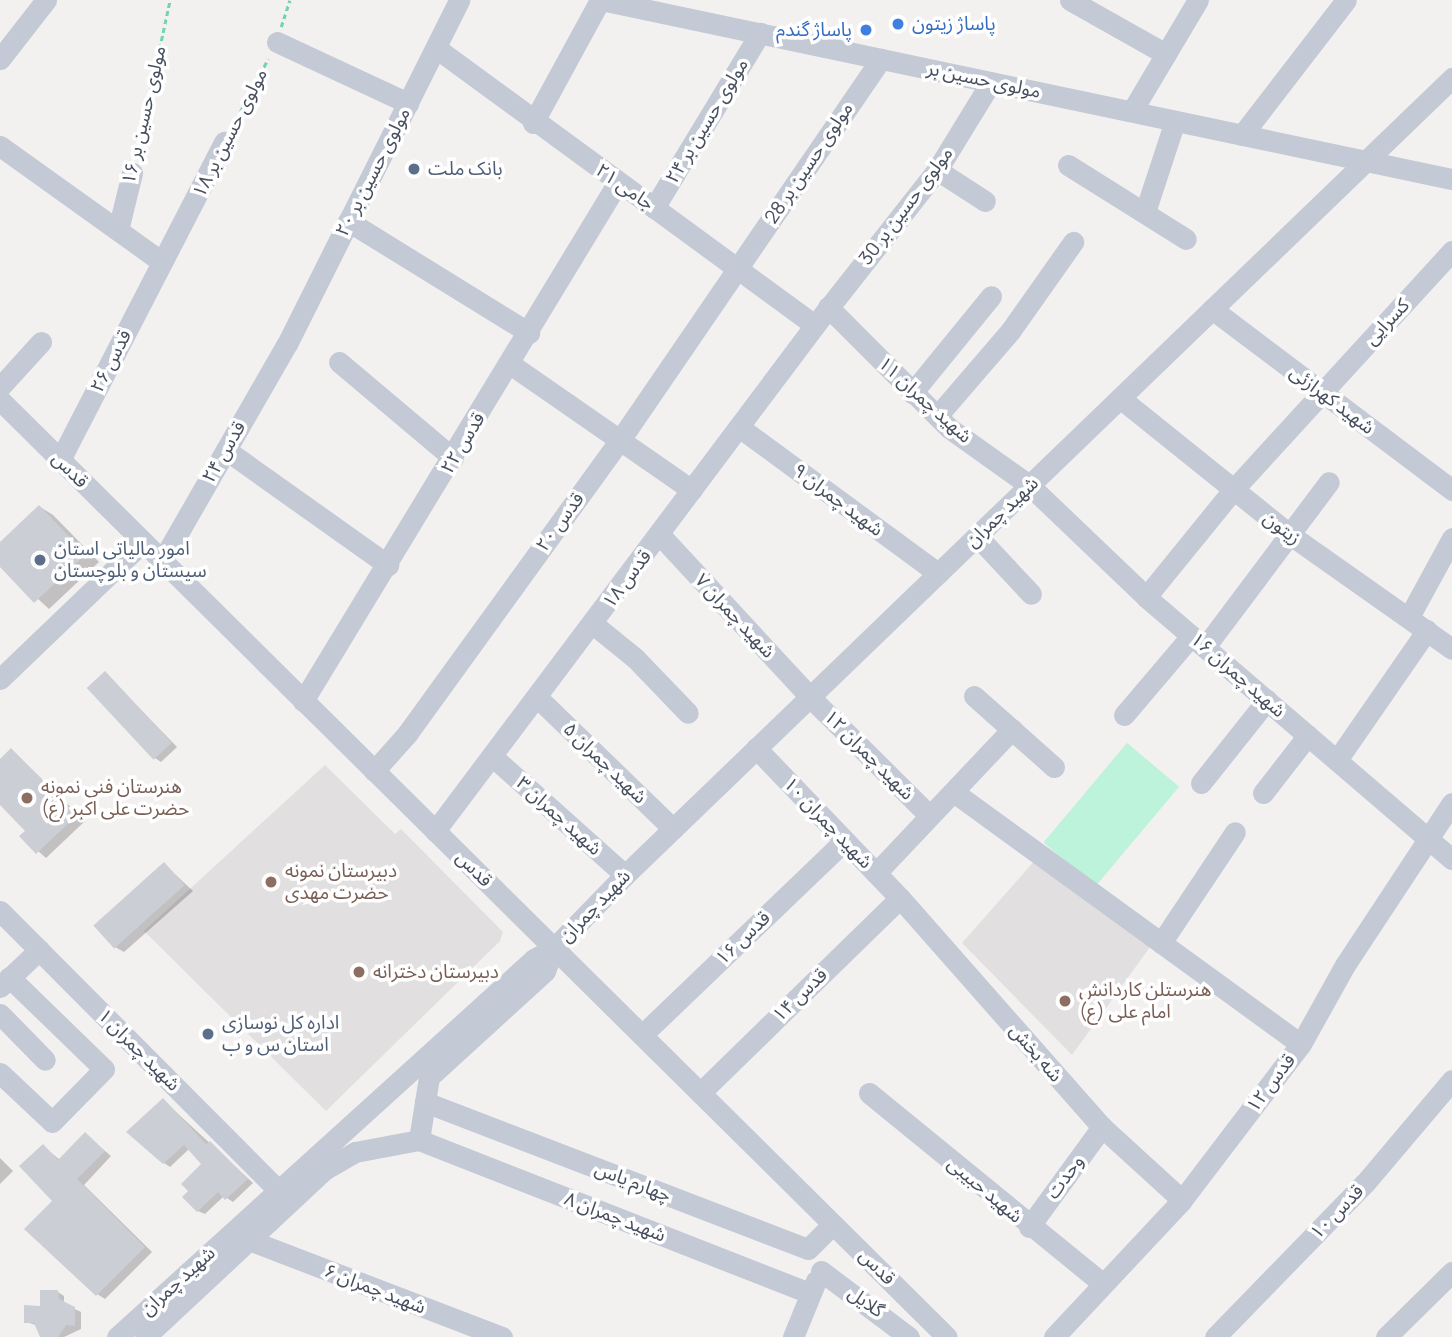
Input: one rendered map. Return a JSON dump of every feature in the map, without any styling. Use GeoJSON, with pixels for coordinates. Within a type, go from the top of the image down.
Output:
{"type":"FeatureCollection","features":[{"type":"Feature","properties":{"kind":"street"},"geometry":{"type":"LineString","coordinates":[[0,59],[46,0]]}},
{"type":"Feature","properties":{"kind":"street","name":"مولوی حسین بر ۲۰"},"geometry":{"type":"LineString","coordinates":[[287,344],[459,0]]}},
{"type":"Feature","properties":{"kind":"street"},"geometry":{"type":"LineString","coordinates":[[533,123],[601,0]]}},
{"type":"Feature","properties":{"kind":"street","name":"مولوی حسین بر"},"geometry":{"type":"LineString","coordinates":[[601,0],[662,6],[760,33],[1452,179]]}},
{"type":"Feature","properties":{"kind":"street"},"geometry":{"type":"LineString","coordinates":[[1070,0],[1166,54]]}},
{"type":"Feature","properties":{"kind":"street"},"geometry":{"type":"LineString","coordinates":[[1132,111],[1198,0]]}},
{"type":"Feature","properties":{"kind":"street"},"geometry":{"type":"LineString","coordinates":[[1242,135],[1346,0]]}},
{"type":"Feature","properties":{"kind":"street","name":"مولوی حسین بر ۲۴"},"geometry":{"type":"LineString","coordinates":[[654,208],[760,33]]}},
{"type":"Feature","properties":{"kind":"street"},"geometry":{"type":"LineString","coordinates":[[277,41],[408,103]]}},
{"type":"Feature","properties":{"kind":"street","name":"جامی ۲۱"},"geometry":{"type":"LineString","coordinates":[[436,48],[533,123],[738,267],[815,325]]}},
{"type":"Feature","properties":{"kind":"street","name":"مولوی حسین بر 28"},"geometry":{"type":"LineString","coordinates":[[738,267],[881,59]]}},
{"type":"Feature","properties":{"kind":"street","name":"شهید چمران"},"geometry":{"type":"LineString","coordinates":[[117,1337],[534,959],[554,948],[756,748],[1452,78]]}},
{"type":"Feature","properties":{"kind":"street","name":"مولوی حسین بر 30"},"geometry":{"type":"LineString","coordinates":[[815,325],[937,170],[991,82]]}},
{"type":"Feature","properties":{"kind":"street"},"geometry":{"type":"LineString","coordinates":[[1145,212],[1175,121]]}},
{"type":"Feature","properties":{"kind":"street","name":"مولوی حسین بر ۱۸"},"geometry":{"type":"LineString","coordinates":[[162,262],[225,142]]}},
{"type":"Feature","properties":{"kind":"street"},"geometry":{"type":"LineString","coordinates":[[0,146],[162,262]]}},
{"type":"Feature","properties":{"kind":"street"},"geometry":{"type":"LineString","coordinates":[[1068,165],[1186,239]]}},
{"type":"Feature","properties":{"kind":"street"},"geometry":{"type":"LineString","coordinates":[[937,170],[985,201]]}},
{"type":"Feature","properties":{"kind":"street","name":"مولوی حسین بر ۱۶"},"geometry":{"type":"LineString","coordinates":[[118,230],[132,173]]}},
{"type":"Feature","properties":{"kind":"street","name":"قدس ۲۲"},"geometry":{"type":"LineString","coordinates":[[303,701],[618,183]]}},
{"type":"Feature","properties":{"kind":"street"},"geometry":{"type":"LineString","coordinates":[[348,221],[529,333]]}},
{"type":"Feature","properties":{"kind":"street"},"geometry":{"type":"LineString","coordinates":[[938,415],[1011,330],[1073,242]]}},
{"type":"Feature","properties":{"kind":"street","name":"کسرایی"},"geometry":{"type":"LineString","coordinates":[[1146,597],[1232,491],[1452,251]]}},
{"type":"Feature","properties":{"kind":"street","name":"قدس ۲۶"},"geometry":{"type":"LineString","coordinates":[[60,460],[162,262]]}},
{"type":"Feature","properties":{"kind":"street","name":"قدس ۲۰"},"geometry":{"type":"LineString","coordinates":[[374,771],[407,734],[620,440],[738,267]]}},
{"type":"Feature","properties":{"kind":"street"},"geometry":{"type":"LineString","coordinates":[[912,393],[991,296]]}},
{"type":"Feature","properties":{"kind":"street","name":"شهید چمران ۱۱"},"geometry":{"type":"LineString","coordinates":[[828,307],[912,393],[1029,485]]}},
{"type":"Feature","properties":{"kind":"street","name":"شهید کهرازئی"},"geometry":{"type":"LineString","coordinates":[[1212,309],[1452,489]]}},
{"type":"Feature","properties":{"kind":"street","name":"قدس ۱۸"},"geometry":{"type":"LineString","coordinates":[[435,831],[538,698],[815,325]]}},
{"type":"Feature","properties":{"kind":"street"},"geometry":{"type":"LineString","coordinates":[[0,387],[41,342]]}},
{"type":"Feature","properties":{"kind":"street","name":"قدس ۲۴"},"geometry":{"type":"LineString","coordinates":[[162,561],[287,344]]}},
{"type":"Feature","properties":{"kind":"street"},"geometry":{"type":"LineString","coordinates":[[339,362],[453,458]]}},
{"type":"Feature","properties":{"kind":"street"},"geometry":{"type":"LineString","coordinates":[[510,364],[692,490]]}},
{"type":"Feature","properties":{"kind":"street","name":"زیتون"},"geometry":{"type":"LineString","coordinates":[[1120,398],[1232,491],[1452,649]]}},
{"type":"Feature","properties":{"kind":"street","name":"قدس"},"geometry":{"type":"LineString","coordinates":[[0,400],[947,1337]]}},
{"type":"Feature","properties":{"kind":"street","name":"شهید چمران ۹"},"geometry":{"type":"LineString","coordinates":[[739,426],[938,573]]}},
{"type":"Feature","properties":{"kind":"street"},"geometry":{"type":"LineString","coordinates":[[226,450],[388,565]]}},
{"type":"Feature","properties":{"kind":"street"},"geometry":{"type":"LineString","coordinates":[[1124,715],[1198,641],[1289,534],[1329,482]]}},
{"type":"Feature","properties":{"kind":"street","name":"شهید چمران ۱۶"},"geometry":{"type":"LineString","coordinates":[[1029,485],[1146,597],[1452,859]]}},
{"type":"Feature","properties":{"kind":"street","name":"شهید چمران ۷"},"geometry":{"type":"LineString","coordinates":[[660,535],[810,697]]}},
{"type":"Feature","properties":{"kind":"street"},"geometry":{"type":"LineString","coordinates":[[977,536],[1031,594]]}},
{"type":"Feature","properties":{"kind":"street"},"geometry":{"type":"LineString","coordinates":[[1409,617],[1452,538]]}},
{"type":"Feature","properties":{"kind":"street"},"geometry":{"type":"LineString","coordinates":[[0,679],[143,542]]}},
{"type":"Feature","properties":{"kind":"street"},"geometry":{"type":"LineString","coordinates":[[593,624],[635,658],[688,713]]}},
{"type":"Feature","properties":{"kind":"street"},"geometry":{"type":"LineString","coordinates":[[1337,760],[1427,630]]}},
{"type":"Feature","properties":{"kind":"street"},"geometry":{"type":"LineString","coordinates":[[974,696],[1054,767]]}},
{"type":"Feature","properties":{"kind":"street","name":"شهید چمران ۱۲"},"geometry":{"type":"LineString","coordinates":[[810,697],[928,814]]}},
{"type":"Feature","properties":{"kind":"street","name":"شهید چمران ۵"},"geometry":{"type":"LineString","coordinates":[[538,698],[673,829]]}},
{"type":"Feature","properties":{"kind":"street"},"geometry":{"type":"LineString","coordinates":[[1201,783],[1267,700]]}},
{"type":"Feature","properties":{"kind":"street"},"geometry":{"type":"LineString","coordinates":[[876,873],[928,814],[955,793],[1012,729]]}},
{"type":"Feature","properties":{"kind":"street"},"geometry":{"type":"LineString","coordinates":[[1263,793],[1308,735]]}},
{"type":"Feature","properties":{"kind":"street","name":"شهید چمران ۱۰"},"geometry":{"type":"LineString","coordinates":[[756,748],[900,898]]}},
{"type":"Feature","properties":{"kind":"street","name":"شهید چمران ۳"},"geometry":{"type":"LineString","coordinates":[[493,757],[625,875]]}},
{"type":"Feature","properties":{"kind":"street"},"geometry":{"type":"LineString","coordinates":[[955,793],[1301,1044]]}},
{"type":"Feature","properties":{"kind":"street","name":"قدس ۱۲"},"geometry":{"type":"LineString","coordinates":[[1054,1337],[1182,1200],[1301,1044],[1345,965],[1452,803]]}},
{"type":"Feature","properties":{"kind":"street"},"geometry":{"type":"LineString","coordinates":[[1161,943],[1235,832]]}},
{"type":"Feature","properties":{"kind":"street","name":"قدس ۱۶"},"geometry":{"type":"LineString","coordinates":[[642,1035],[844,841]]}},
{"type":"Feature","properties":{"kind":"street","name":"قدس ۱۴"},"geometry":{"type":"LineString","coordinates":[[700,1093],[900,898]]}},
{"type":"Feature","properties":{"kind":"street","name":"شه بخش"},"geometry":{"type":"LineString","coordinates":[[900,898],[1102,1127],[1182,1200]]}},
{"type":"Feature","properties":{"kind":"street","name":"شهید چمران ۱"},"geometry":{"type":"LineString","coordinates":[[0,911],[278,1190]]}},
{"type":"Feature","properties":{"kind":"street","name":"شهید چمران"},"geometry":{"type":"LineString","coordinates":[[145,1337],[324,1170],[355,1152],[419,1140],[429,1077],[545,971],[554,948]]}},
{"type":"Feature","properties":{"kind":"street"},"geometry":{"type":"LineString","coordinates":[[0,1073],[52,1122],[104,1069],[4,982],[39,950]]}},
{"type":"Feature","properties":{"kind":"street"},"geometry":{"type":"LineString","coordinates":[[0,1014],[45,1060]]}},
{"type":"Feature","properties":{"kind":"street","name":"قدس ۱۰"},"geometry":{"type":"LineString","coordinates":[[1215,1337],[1366,1183],[1452,1080]]}},
{"type":"Feature","properties":{"kind":"street","name":"شهید حبیبی"},"geometry":{"type":"LineString","coordinates":[[869,1093],[1029,1227],[1103,1284]]}},
{"type":"Feature","properties":{"kind":"street","name":"چهارم یاس"},"geometry":{"type":"LineString","coordinates":[[425,1102],[808,1248]]}},
{"type":"Feature","properties":{"kind":"street","name":"وحدت"},"geometry":{"type":"LineString","coordinates":[[1029,1227],[1102,1127]]}},
{"type":"Feature","properties":{"kind":"street","name":"شهید چمران ۸"},"geometry":{"type":"LineString","coordinates":[[419,1140],[810,1293]]}},
{"type":"Feature","properties":{"kind":"street"},"geometry":{"type":"LineString","coordinates":[[793,1337],[821,1271],[808,1248],[832,1224]]}},
{"type":"Feature","properties":{"kind":"street","name":"شهید چمران ۶"},"geometry":{"type":"LineString","coordinates":[[249,1240],[502,1337]]}},
{"type":"Feature","properties":{"kind":"street","name":"گلایل"},"geometry":{"type":"LineString","coordinates":[[821,1271],[889,1329],[909,1337]]}},
{"type":"Feature","properties":{"kind":"street"},"geometry":{"type":"LineString","coordinates":[[1386,1337],[1452,1272]]}},
{"type":"Feature","properties":{"kind":"path","name":"مولوی حسین بر ۱۶"},"geometry":{"type":"LineString","coordinates":[[132,173],[170,0]]}},
{"type":"Feature","properties":{"kind":"path","name":"مولوی حسین بر ۱۸"},"geometry":{"type":"LineString","coordinates":[[225,142],[277,41],[290,0]]}},
{"type":"Feature","properties":{"kind":"shaded area","name":"دبیرستان دخترانه"},"geometry":{"type":"Polygon","coordinates":[[[325,765],[395,834],[401,829],[503,932],[500,941],[326,1111],[144,931],[325,765]]]}},
{"type":"Feature","properties":{"kind":"shaded area","name":"هنرستلن کاردانش امام علی (ع)"},"geometry":{"type":"Polygon","coordinates":[[[1036,859],[1150,947],[1072,1055],[962,943],[1036,859]]]}},
{"type":"Feature","properties":{"kind":"green space"},"geometry":{"type":"Polygon","coordinates":[[[1127,743],[1179,787],[1096,886],[1043,843],[1127,743]]]}},
{"type":"Feature","properties":{"kind":"building","name":"امور مالیاتی استان سیستان و بلوچستان"},"geometry":{"type":"Polygon","coordinates":[[[39,505],[86,554],[34,603],[0,567],[0,542],[39,505]]]}},
{"type":"Feature","properties":{"kind":"building"},"geometry":{"type":"Polygon","coordinates":[[[105,671],[172,743],[154,760],[87,688],[105,671]]]}},
{"type":"Feature","properties":{"kind":"building"},"geometry":{"type":"Polygon","coordinates":[[[11,748],[77,815],[36,854],[19,836],[25,831],[0,805],[0,759],[11,748]]]}},
{"type":"Feature","properties":{"kind":"building"},"geometry":{"type":"Polygon","coordinates":[[[164,862],[185,885],[114,949],[93,926],[164,862]]]}},
{"type":"Feature","properties":{"kind":"building"},"geometry":{"type":"Polygon","coordinates":[[[163,1098],[206,1144],[210,1141],[248,1179],[225,1200],[218,1192],[197,1212],[182,1197],[188,1191],[181,1184],[201,1164],[184,1145],[163,1164],[126,1132],[163,1098]]]}},
{"type":"Feature","properties":{"kind":"building"},"geometry":{"type":"Polygon","coordinates":[[[85,1132],[105,1151],[77,1179],[145,1247],[96,1296],[24,1229],[52,1201],[19,1166],[43,1144],[58,1160],[85,1132]]]}},
{"type":"Feature","properties":{"kind":"building"},"geometry":{"type":"Polygon","coordinates":[[[40,1290],[58,1290],[59,1299],[75,1307],[75,1326],[66,1325],[58,1337],[40,1337],[34,1323],[24,1323],[24,1305],[40,1306],[40,1290]]]}},
{"type":"Feature","properties":{"kind":"place","name":"پاساژ زیتون"},"geometry":{"type":"Point","coordinates":[898,24]}},
{"type":"Feature","properties":{"kind":"place","name":"پاساژ گندم"},"geometry":{"type":"Point","coordinates":[866,30]}},
{"type":"Feature","properties":{"kind":"place","name":"بانک ملت"},"geometry":{"type":"Point","coordinates":[414,169]}},
{"type":"Feature","properties":{"kind":"place","name":"امور مالیاتی استان سیستان و بلوچستان"},"geometry":{"type":"Point","coordinates":[40,560]}},
{"type":"Feature","properties":{"kind":"place","name":"هنرستان فنی نمونه حضرت علی اکبر (ع)"},"geometry":{"type":"Point","coordinates":[27,798]}},
{"type":"Feature","properties":{"kind":"place","name":"دبیرستان نمونه حضرت مهدی"},"geometry":{"type":"Point","coordinates":[271,882]}},
{"type":"Feature","properties":{"kind":"place","name":"دبیرستان دخترانه"},"geometry":{"type":"Point","coordinates":[359,972]}},
{"type":"Feature","properties":{"kind":"place","name":"هنرستلن کاردانش امام علی (ع)"},"geometry":{"type":"Point","coordinates":[1065,1001]}},
{"type":"Feature","properties":{"kind":"place","name":"اداره کل نوسازی استان س و ب"},"geometry":{"type":"Point","coordinates":[208,1034]}}]}
